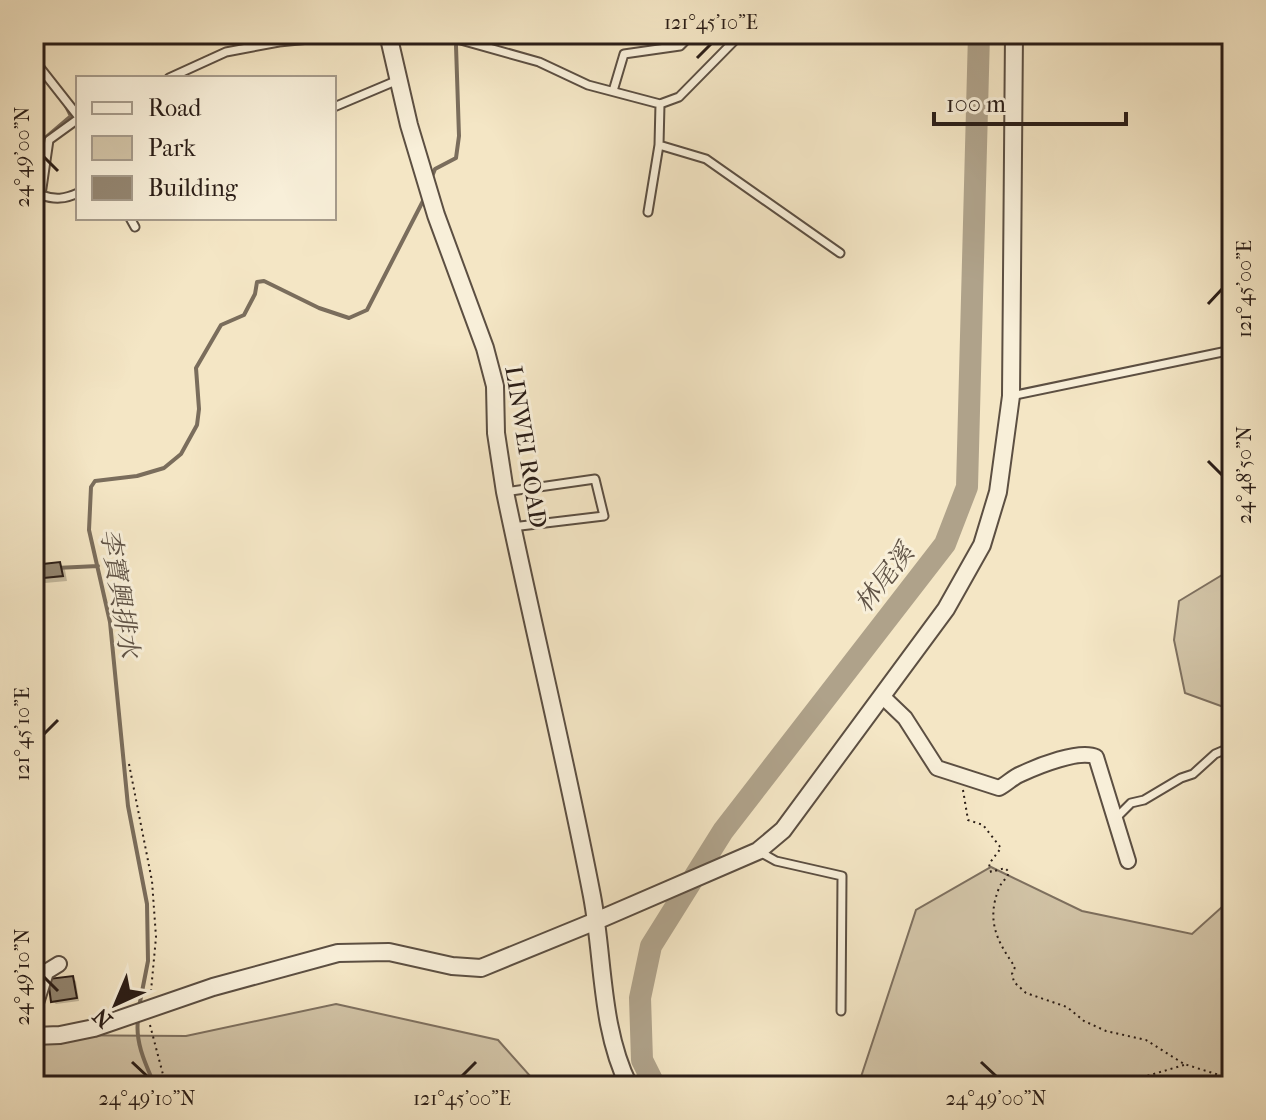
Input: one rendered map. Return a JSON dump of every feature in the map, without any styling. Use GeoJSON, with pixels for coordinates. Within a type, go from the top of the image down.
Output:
{"type":"FeatureCollection","features":[{"type":"Feature","properties":{"kind":"street","name":"LINWEI ROAD"},"geometry":{"type":"LineString","coordinates":[[388,34],[436,215],[485,348],[495,386],[496,433],[505,492],[596,921],[609,1030],[617,1061],[629,1086]]}},
{"type":"Feature","properties":{"kind":"street"},"geometry":{"type":"LineString","coordinates":[[34,1036],[60,1035],[94,1028],[213,987],[338,953],[389,952],[452,966],[481,968],[758,851],[783,830],[946,609],[982,545],[998,492],[1011,396],[1014,34]]}},
{"type":"Feature","properties":{"kind":"street"},"geometry":{"type":"LineString","coordinates":[[882,696],[905,718],[937,768],[999,788],[1018,775],[1067,757],[1091,754],[1096,757],[1128,861]]}},
{"type":"Feature","properties":{"kind":"street"},"geometry":{"type":"LineString","coordinates":[[34,1009],[46,972],[59,964]]}},
{"type":"Feature","properties":{"kind":"lane"},"geometry":{"type":"LineString","coordinates":[[173,76],[226,52],[279,42],[360,34]]}},
{"type":"Feature","properties":{"kind":"lane"},"geometry":{"type":"LineString","coordinates":[[423,34],[457,39],[539,62],[588,85],[660,104],[679,97],[741,34]]}},
{"type":"Feature","properties":{"kind":"lane"},"geometry":{"type":"LineString","coordinates":[[613,91],[624,54],[680,46],[692,34]]}},
{"type":"Feature","properties":{"kind":"lane"},"geometry":{"type":"LineString","coordinates":[[34,60],[76,115]]}},
{"type":"Feature","properties":{"kind":"lane"},"geometry":{"type":"LineString","coordinates":[[336,106],[398,80]]}},
{"type":"Feature","properties":{"kind":"lane"},"geometry":{"type":"LineString","coordinates":[[648,212],[659,145],[660,104]]}},
{"type":"Feature","properties":{"kind":"lane"},"geometry":{"type":"LineString","coordinates":[[34,208],[41,195],[49,140],[76,120]]}},
{"type":"Feature","properties":{"kind":"lane"},"geometry":{"type":"LineString","coordinates":[[659,145],[706,159],[840,253]]}},
{"type":"Feature","properties":{"kind":"lane"},"geometry":{"type":"LineString","coordinates":[[41,195],[51,199],[76,194]]}},
{"type":"Feature","properties":{"kind":"lane"},"geometry":{"type":"LineString","coordinates":[[131,220],[135,227]]}},
{"type":"Feature","properties":{"kind":"lane"},"geometry":{"type":"LineString","coordinates":[[34,228],[34,235]]}},
{"type":"Feature","properties":{"kind":"lane"},"geometry":{"type":"LineString","coordinates":[[1011,396],[1232,350]]}},
{"type":"Feature","properties":{"kind":"lane"},"geometry":{"type":"LineString","coordinates":[[505,492],[595,479],[604,516],[512,527]]}},
{"type":"Feature","properties":{"kind":"lane"},"geometry":{"type":"LineString","coordinates":[[1116,818],[1131,803],[1144,800],[1193,774],[1215,754],[1229,748]]}},
{"type":"Feature","properties":{"kind":"lane"},"geometry":{"type":"LineString","coordinates":[[758,851],[776,861],[842,876],[841,1011]]}},
{"type":"Feature","properties":{"kind":"path"},"geometry":{"type":"LineString","coordinates":[[129,764],[152,881],[156,937],[150,990],[150,1026],[166,1086]]}},
{"type":"Feature","properties":{"kind":"path"},"geometry":{"type":"LineString","coordinates":[[946,772],[962,788],[968,820],[983,825],[1001,848],[989,864],[991,872],[1005,868],[1009,872],[998,891],[994,921],[1001,949],[1015,967],[1012,974],[1014,982],[1026,993],[1067,1007],[1084,1021],[1106,1031],[1146,1040],[1186,1065],[1232,1079]]}},
{"type":"Feature","properties":{"kind":"path"},"geometry":{"type":"LineString","coordinates":[[1113,1086],[1186,1065]]}},
{"type":"Feature","properties":{"kind":"green space"},"geometry":{"type":"Polygon","coordinates":[[[1232,569],[1232,710],[1185,693],[1174,640],[1179,601],[1232,569]]]}},
{"type":"Feature","properties":{"kind":"green space"},"geometry":{"type":"Polygon","coordinates":[[[991,867],[1082,911],[1192,934],[1232,898],[1232,1086],[858,1086],[916,910],[991,867]]]}},
{"type":"Feature","properties":{"kind":"green space"},"geometry":{"type":"Polygon","coordinates":[[[336,1004],[498,1040],[539,1086],[34,1086],[34,1035],[186,1036],[336,1004]]]}},
{"type":"Feature","properties":{"kind":"building"},"geometry":{"type":"Polygon","coordinates":[[[60,562],[63,576],[34,579],[34,565],[60,562]]]}},
{"type":"Feature","properties":{"kind":"building"},"geometry":{"type":"Polygon","coordinates":[[[73,976],[77,998],[51,1002],[48,979],[73,976]]]}},
{"type":"Feature","properties":{"kind":"waterway","name":"李寶興排水"},"geometry":{"type":"LineString","coordinates":[[431,179],[435,169],[456,158],[459,136],[456,46],[459,34]]}},
{"type":"Feature","properties":{"kind":"waterway","name":"林尾溪"},"geometry":{"type":"LineString","coordinates":[[655,1086],[642,1060],[640,998],[651,946],[723,831],[945,544],[967,487],[979,34]]}},
{"type":"Feature","properties":{"kind":"waterway"},"geometry":{"type":"LineString","coordinates":[[34,196],[44,139],[71,116],[64,102]]}},
{"type":"Feature","properties":{"kind":"waterway","name":"李寶興排水"},"geometry":{"type":"LineString","coordinates":[[139,1007],[148,961],[147,904],[128,806],[110,622],[89,530],[91,487],[95,481],[137,476],[164,468],[181,454],[197,425],[196,368],[221,325],[244,315],[255,294],[257,282],[264,281],[319,308],[349,318],[367,310],[424,199]]}},
{"type":"Feature","properties":{"kind":"waterway"},"geometry":{"type":"LineString","coordinates":[[56,568],[98,566]]}},
{"type":"Feature","properties":{"kind":"waterway","name":"李寶興排水"},"geometry":{"type":"LineString","coordinates":[[138,1020],[140,1045],[155,1086]]}}]}
